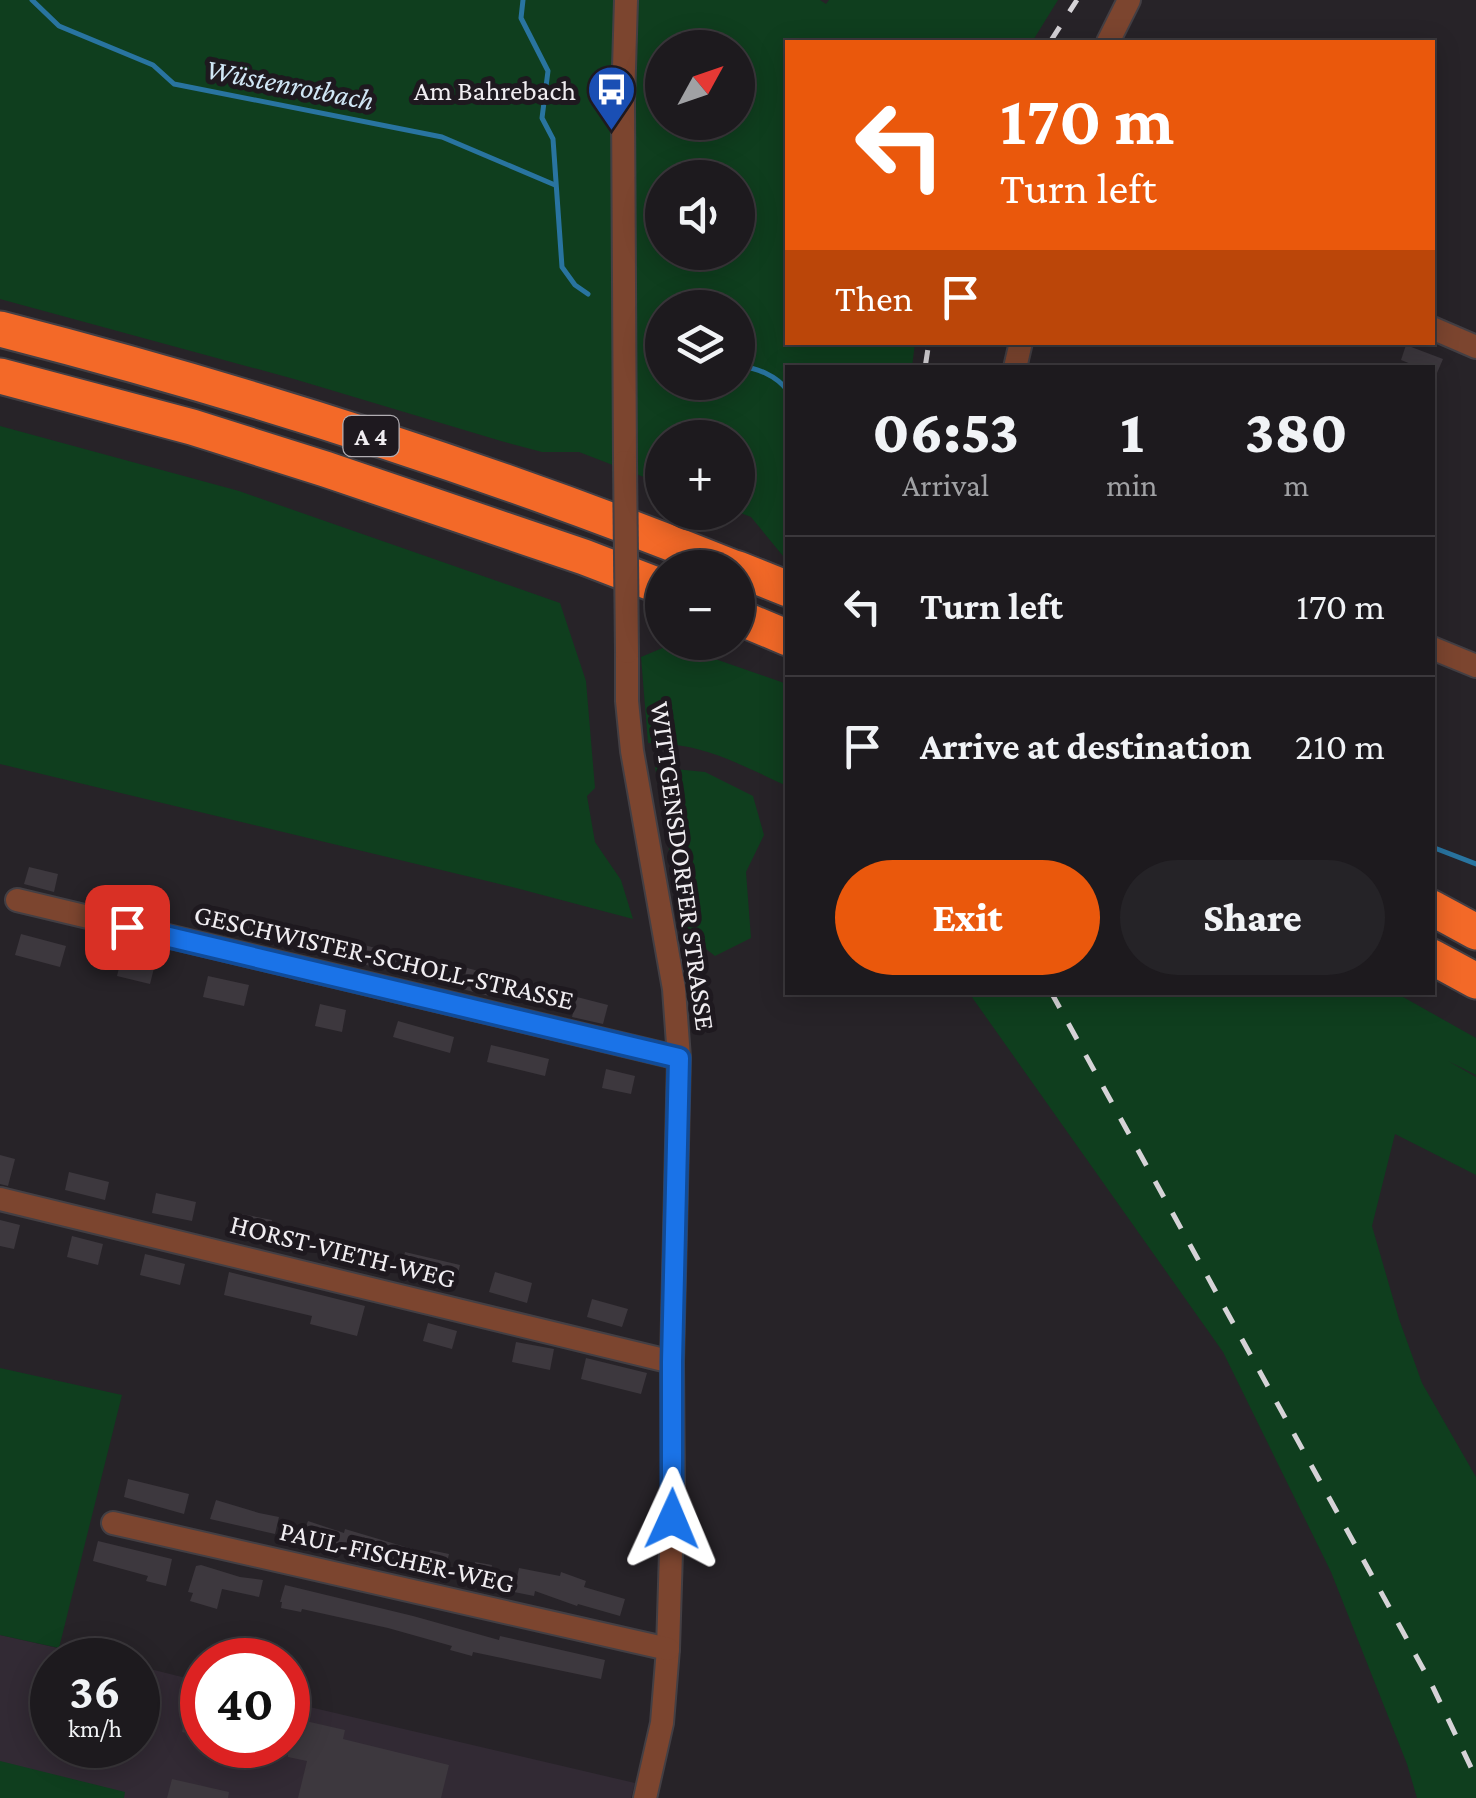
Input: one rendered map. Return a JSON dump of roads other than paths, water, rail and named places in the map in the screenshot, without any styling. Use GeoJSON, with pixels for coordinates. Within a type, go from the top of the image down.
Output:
{"type":"FeatureCollection","features":[{"type":"Feature","properties":{"kind":"highway","name":"A 4"},"geometry":{"type":"LineString","coordinates":[[0,329],[342,427],[575,506],[689,550]]}},
{"type":"Feature","properties":{"kind":"highway","name":"A 4"},"geometry":{"type":"LineString","coordinates":[[0,376],[192,427],[326,468],[645,580]]}},
{"type":"Feature","properties":{"kind":"highway","name":"A 4"},"geometry":{"type":"LineString","coordinates":[[755,576],[785,588]]}},
{"type":"Feature","properties":{"kind":"highway"},"geometry":{"type":"LineString","coordinates":[[755,625],[785,637]]}},
{"type":"Feature","properties":{"kind":"highway"},"geometry":{"type":"LineString","coordinates":[[1435,910],[1476,932]]}},
{"type":"Feature","properties":{"kind":"highway"},"geometry":{"type":"LineString","coordinates":[[1435,960],[1476,981]]}},
{"type":"Feature","properties":{"kind":"street","name":"WITTGENSDORFER STRASSE"},"geometry":{"type":"LineString","coordinates":[[626,0],[623,102],[627,701],[632,752],[674,989],[679,1058],[668,1650],[662,1723],[646,1798]]}},
{"type":"Feature","properties":{"kind":"street"},"geometry":{"type":"LineString","coordinates":[[1109,40],[1129,0]]}},
{"type":"Feature","properties":{"kind":"street"},"geometry":{"type":"LineString","coordinates":[[1435,329],[1476,347]]}},
{"type":"Feature","properties":{"kind":"street"},"geometry":{"type":"LineString","coordinates":[[1435,649],[1476,666]]}},
{"type":"Feature","properties":{"kind":"street","name":"GESCHWISTER-SCHOLL-STRASSE"},"geometry":{"type":"LineString","coordinates":[[17,900],[679,1058]]}},
{"type":"Feature","properties":{"kind":"street","name":"HORST-VIETH-WEG"},"geometry":{"type":"LineString","coordinates":[[0,1200],[672,1362]]}},
{"type":"Feature","properties":{"kind":"street","name":"PAUL-FISCHER-WEG"},"geometry":{"type":"LineString","coordinates":[[112,1523],[668,1650]]}},
{"type":"Feature","properties":{"kind":"waterway","name":"Wüstenrotbach"},"geometry":{"type":"LineString","coordinates":[[32,0],[59,26],[153,65],[174,84],[442,137],[555,185]]}},
{"type":"Feature","properties":{"kind":"waterway"},"geometry":{"type":"LineString","coordinates":[[523,0],[521,18],[548,71],[542,118],[553,139],[562,267],[575,285],[588,294]]}},
{"type":"Feature","properties":{"kind":"waterway"},"geometry":{"type":"LineString","coordinates":[[755,369],[785,388]]}},
{"type":"Feature","properties":{"kind":"waterway"},"geometry":{"type":"LineString","coordinates":[[1435,848],[1476,864]]}},
{"type":"Feature","properties":{"kind":"railway"},"geometry":{"type":"LineString","coordinates":[[1051,40],[1077,0]]}},
{"type":"Feature","properties":{"kind":"railway"},"geometry":{"type":"LineString","coordinates":[[925,365],[929,345]]}},
{"type":"Feature","properties":{"kind":"railway"},"geometry":{"type":"LineString","coordinates":[[1053,995],[1431,1683],[1476,1778]]}},
{"type":"Feature","properties":{"kind":"place","name":"Am Bahrebach"},"geometry":{"type":"Point","coordinates":[611,132]}}]}
